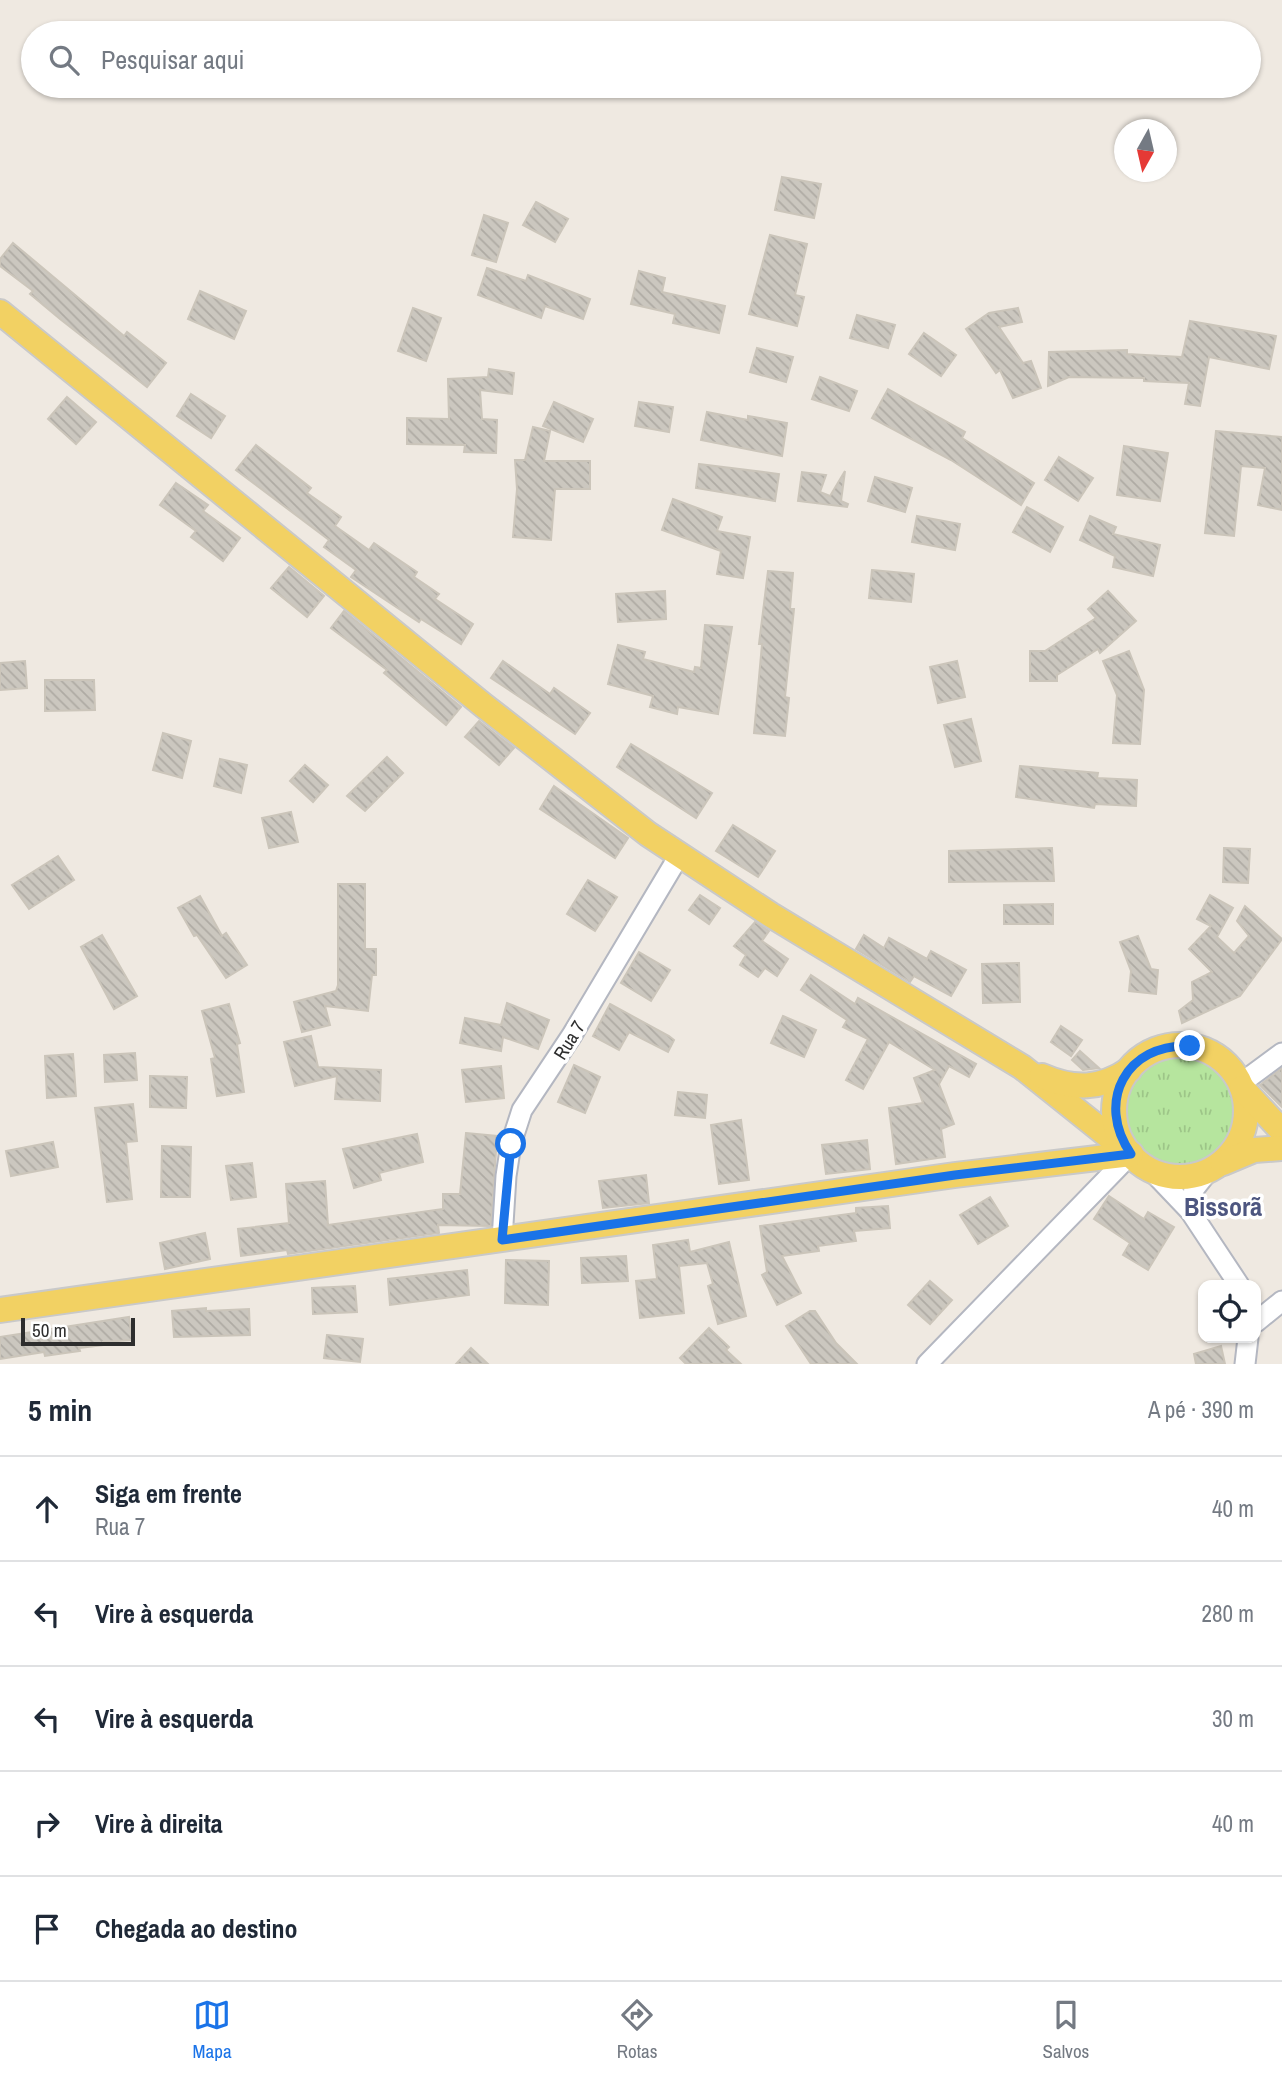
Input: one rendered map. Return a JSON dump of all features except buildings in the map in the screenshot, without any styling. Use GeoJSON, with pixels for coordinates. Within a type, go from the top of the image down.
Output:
{"type":"FeatureCollection","features":[{"type":"Feature","properties":{"kind":"main road"},"geometry":{"type":"LineString","coordinates":[[0,312],[483,705],[648,834],[771,915],[1022,1067],[1051,1080],[1079,1087],[1107,1083],[1161,1048],[1190,1046],[1218,1058],[1232,1070],[1241,1086],[1282,1131]]}},
{"type":"Feature","properties":{"kind":"main road"},"geometry":{"type":"LineString","coordinates":[[1022,1067],[1150,1170],[1173,1176],[1212,1168],[1254,1150],[1282,1148]]}},
{"type":"Feature","properties":{"kind":"main road"},"geometry":{"type":"LineString","coordinates":[[1129,1070],[1117,1092],[1114,1115],[1122,1142],[1131,1154]]}},
{"type":"Feature","properties":{"kind":"main road"},"geometry":{"type":"LineString","coordinates":[[1212,1168],[1231,1153],[1244,1129],[1246,1113],[1241,1086]]}},
{"type":"Feature","properties":{"kind":"main road"},"geometry":{"type":"LineString","coordinates":[[0,1310],[955,1175],[1131,1154]]}},
{"type":"Feature","properties":{"kind":"street","name":"Rua 7"},"geometry":{"type":"LineString","coordinates":[[502,1240],[509,1155],[522,1110],[572,1035],[680,854]]}},
{"type":"Feature","properties":{"kind":"street"},"geometry":{"type":"LineString","coordinates":[[1241,1086],[1282,1053]]}},
{"type":"Feature","properties":{"kind":"street"},"geometry":{"type":"LineString","coordinates":[[926,1364],[1131,1154]]}},
{"type":"Feature","properties":{"kind":"street"},"geometry":{"type":"LineString","coordinates":[[1190,1211],[1194,1189],[1212,1168]]}},
{"type":"Feature","properties":{"kind":"street"},"geometry":{"type":"LineString","coordinates":[[1150,1170],[1190,1211],[1236,1280]]}},
{"type":"Feature","properties":{"kind":"street"},"geometry":{"type":"LineString","coordinates":[[1261,1314],[1282,1301]]}},
{"type":"Feature","properties":{"kind":"street"},"geometry":{"type":"LineString","coordinates":[[1245,1364],[1247,1343]]}},
{"type":"Feature","properties":{"kind":"green space"},"geometry":{"type":"Polygon","coordinates":[[[1180,1058],[1200,1062],[1218,1073],[1229,1091],[1233,1111],[1229,1131],[1218,1149],[1200,1160],[1180,1164],[1160,1160],[1142,1149],[1131,1131],[1127,1111],[1131,1091],[1142,1073],[1160,1062],[1180,1058]]]}},
{"type":"Feature","properties":{"kind":"district","name":"Bissorã"},"geometry":{"type":"Point","coordinates":[1223,1207]}},
{"type":"Feature","properties":{"kind":"route"},"geometry":{"type":"LineString","coordinates":[[511,1144],[503,1206],[502,1240],[955,1175],[1131,1154],[1122,1142],[1114,1115],[1117,1092],[1122,1081],[1145,1056],[1161,1048],[1190,1046]]}}]}
